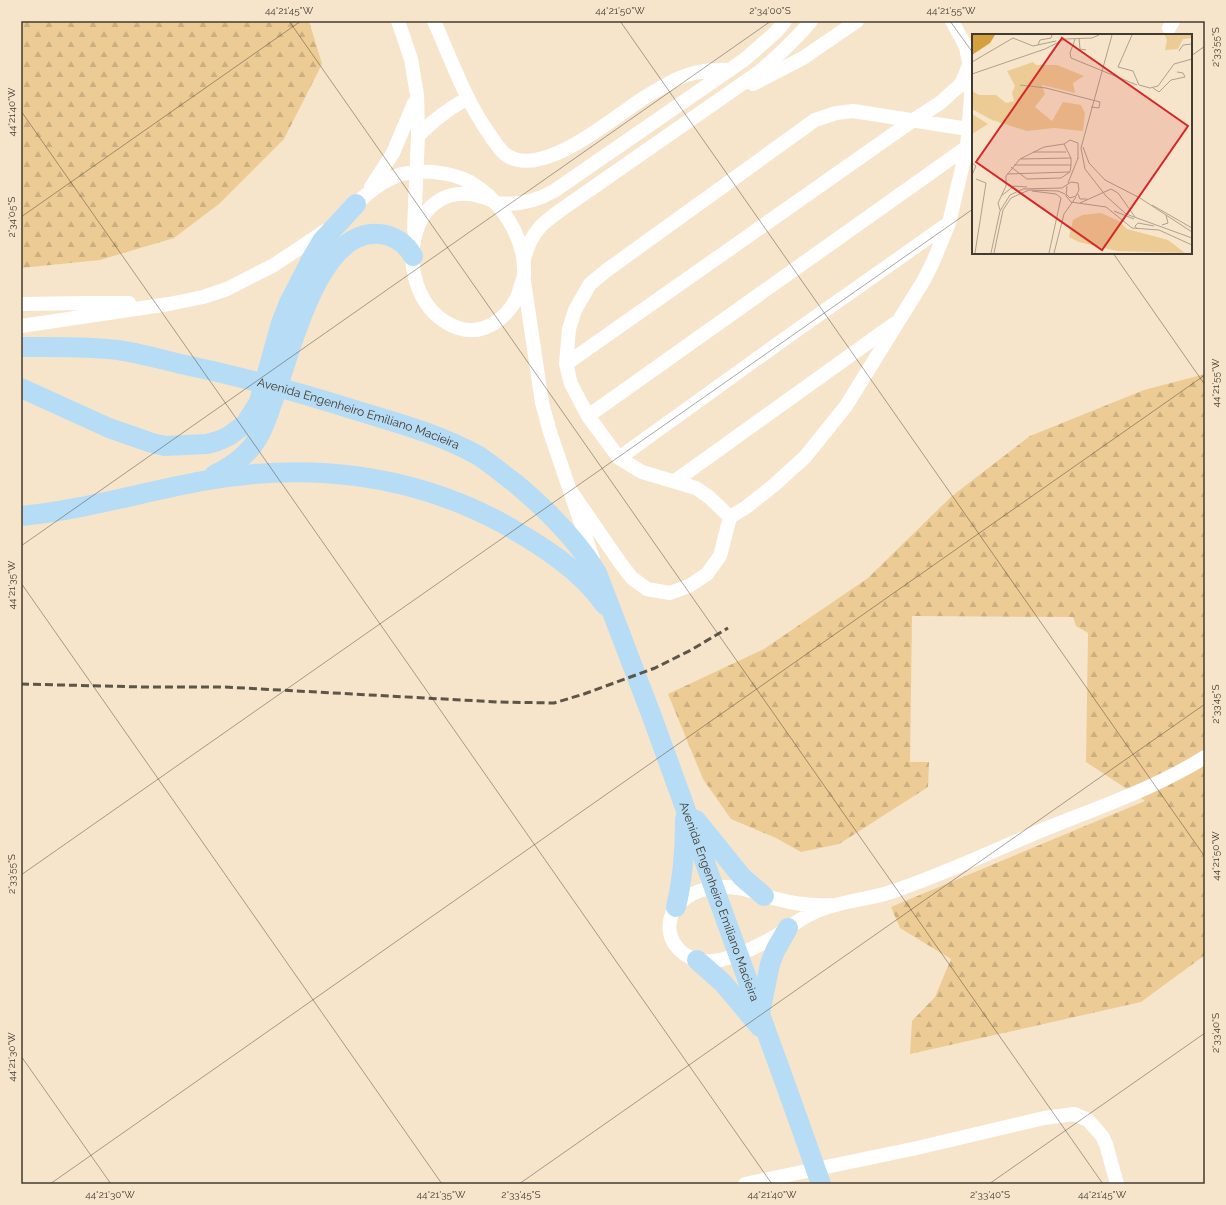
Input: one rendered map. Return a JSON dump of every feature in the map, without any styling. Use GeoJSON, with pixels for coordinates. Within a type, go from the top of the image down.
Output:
{"type":"FeatureCollection","features":[{"type":"Feature","properties":{"kind":"highway"},"geometry":{"type":"LineString","coordinates":[[21,388],[109,428],[152,444],[165,446],[207,444],[229,436],[245,424],[258,402],[281,323],[289,303],[312,258],[322,241],[356,204]]}},
{"type":"Feature","properties":{"kind":"highway"},"geometry":{"type":"LineString","coordinates":[[203,481],[230,467],[239,460],[261,433],[306,306],[316,284],[336,253],[361,236],[377,234],[396,239],[406,246],[413,256]]}},
{"type":"Feature","properties":{"kind":"highway","name":"Avenida Engenheiro Emiliano Macieira"},"geometry":{"type":"LineString","coordinates":[[21,347],[119,350],[215,371],[329,401],[431,433],[480,457],[501,472],[529,495],[571,536],[586,555],[597,573],[715,888],[821,1184]]}},
{"type":"Feature","properties":{"kind":"highway","name":"Avenida Engenheiro Emiliano Macieira"},"geometry":{"type":"LineString","coordinates":[[21,516],[78,507],[203,481],[255,473],[298,471],[375,478],[434,494],[480,511],[521,534],[554,555],[586,584],[603,602],[615,620]]}},
{"type":"Feature","properties":{"kind":"highway"},"geometry":{"type":"LineString","coordinates":[[685,807],[742,877],[764,896]]}},
{"type":"Feature","properties":{"kind":"highway"},"geometry":{"type":"LineString","coordinates":[[676,907],[680,891],[685,855],[685,807]]}},
{"type":"Feature","properties":{"kind":"highway"},"geometry":{"type":"LineString","coordinates":[[760,1013],[770,964],[775,951],[788,928]]}},
{"type":"Feature","properties":{"kind":"highway"},"geometry":{"type":"LineString","coordinates":[[697,960],[723,983],[769,1038]]}},
{"type":"Feature","properties":{"kind":"street"},"geometry":{"type":"LineString","coordinates":[[398,21],[411,59],[417,95],[418,136],[413,256],[415,278],[421,293],[437,315],[454,327],[468,330],[488,327],[499,320],[518,296],[524,270],[527,247],[534,234],[543,224],[568,204],[759,72],[796,39],[811,21]]}},
{"type":"Feature","properties":{"kind":"street"},"geometry":{"type":"LineString","coordinates":[[434,21],[477,117],[504,153],[514,160],[528,162],[555,154],[609,123],[645,97],[678,79],[712,69],[730,70]]}},
{"type":"Feature","properties":{"kind":"street"},"geometry":{"type":"LineString","coordinates":[[414,236],[423,216],[437,201],[456,194],[478,194],[493,201],[506,204],[523,204],[543,198],[730,70],[776,32],[785,21]]}},
{"type":"Feature","properties":{"kind":"street"},"geometry":{"type":"LineString","coordinates":[[703,111],[803,58],[857,21]]}},
{"type":"Feature","properties":{"kind":"street"},"geometry":{"type":"LineString","coordinates":[[570,490],[632,578],[647,589],[670,593],[689,586],[707,574],[720,556],[730,517],[745,508],[773,486],[805,458],[846,406],[900,320],[924,280],[949,223],[967,148],[971,97],[969,64],[966,47],[951,22]]}},
{"type":"Feature","properties":{"kind":"street"},"geometry":{"type":"LineString","coordinates":[[566,364],[912,121],[940,103],[961,84],[969,64]]}},
{"type":"Feature","properties":{"kind":"street"},"geometry":{"type":"LineString","coordinates":[[356,204],[372,187],[393,154],[411,114],[417,95]]}},
{"type":"Feature","properties":{"kind":"street"},"geometry":{"type":"LineString","coordinates":[[418,136],[434,119],[449,108],[468,98]]}},
{"type":"Feature","properties":{"kind":"street"},"geometry":{"type":"LineString","coordinates":[[730,517],[709,497],[696,488],[642,472],[619,458],[588,416],[571,384],[566,364],[569,329],[575,310],[590,284],[607,270],[815,120],[836,113],[854,110],[968,130]]}},
{"type":"Feature","properties":{"kind":"street"},"geometry":{"type":"LineString","coordinates":[[588,416],[967,148]]}},
{"type":"Feature","properties":{"kind":"street"},"geometry":{"type":"LineString","coordinates":[[21,326],[169,304],[203,297],[227,289],[274,265],[325,231],[356,204],[385,182],[402,174],[416,172],[449,174],[460,178],[480,190],[493,201],[509,221],[516,233],[520,245],[524,270],[542,403],[550,432],[597,573]]}},
{"type":"Feature","properties":{"kind":"street"},"geometry":{"type":"LineString","coordinates":[[619,458],[949,223]]}},
{"type":"Feature","properties":{"kind":"street"},"geometry":{"type":"LineString","coordinates":[[21,304],[169,304]]}},
{"type":"Feature","properties":{"kind":"street"},"geometry":{"type":"LineString","coordinates":[[675,481],[900,320]]}},
{"type":"Feature","properties":{"kind":"street"},"geometry":{"type":"LineString","coordinates":[[831,905],[805,905],[774,899],[738,888],[704,889],[692,894],[676,907],[671,916],[669,926],[670,937],[683,954],[691,959],[714,961],[739,954],[788,928],[804,917],[831,905],[890,892],[953,868],[1163,781],[1205,757]]}},
{"type":"Feature","properties":{"kind":"street"},"geometry":{"type":"LineString","coordinates":[[745,1184],[916,1148],[1044,1118],[1074,1114],[1088,1120],[1102,1136],[1106,1144],[1117,1184]]}},
{"type":"Feature","properties":{"kind":"green space"},"geometry":{"type":"Polygon","coordinates":[[[309,21],[322,64],[284,139],[219,204],[174,238],[100,260],[21,268],[21,22],[309,21]]]}},
{"type":"Feature","properties":{"kind":"green space"},"geometry":{"type":"Polygon","coordinates":[[[1205,374],[1205,955],[1141,1002],[910,1054],[912,1021],[935,997],[951,959],[900,928],[891,907],[1145,801],[1086,762],[1088,633],[1076,626],[1073,617],[912,616],[910,762],[929,762],[928,787],[839,844],[801,852],[776,838],[731,819],[703,779],[668,694],[764,649],[868,578],[952,496],[1030,436],[1144,390],[1205,374]]]}},
{"type":"Feature","properties":{"kind":"railway"},"geometry":{"type":"LineString","coordinates":[[21,684],[225,687],[498,702],[554,703],[584,694],[655,668],[691,650],[728,628]]}}]}
